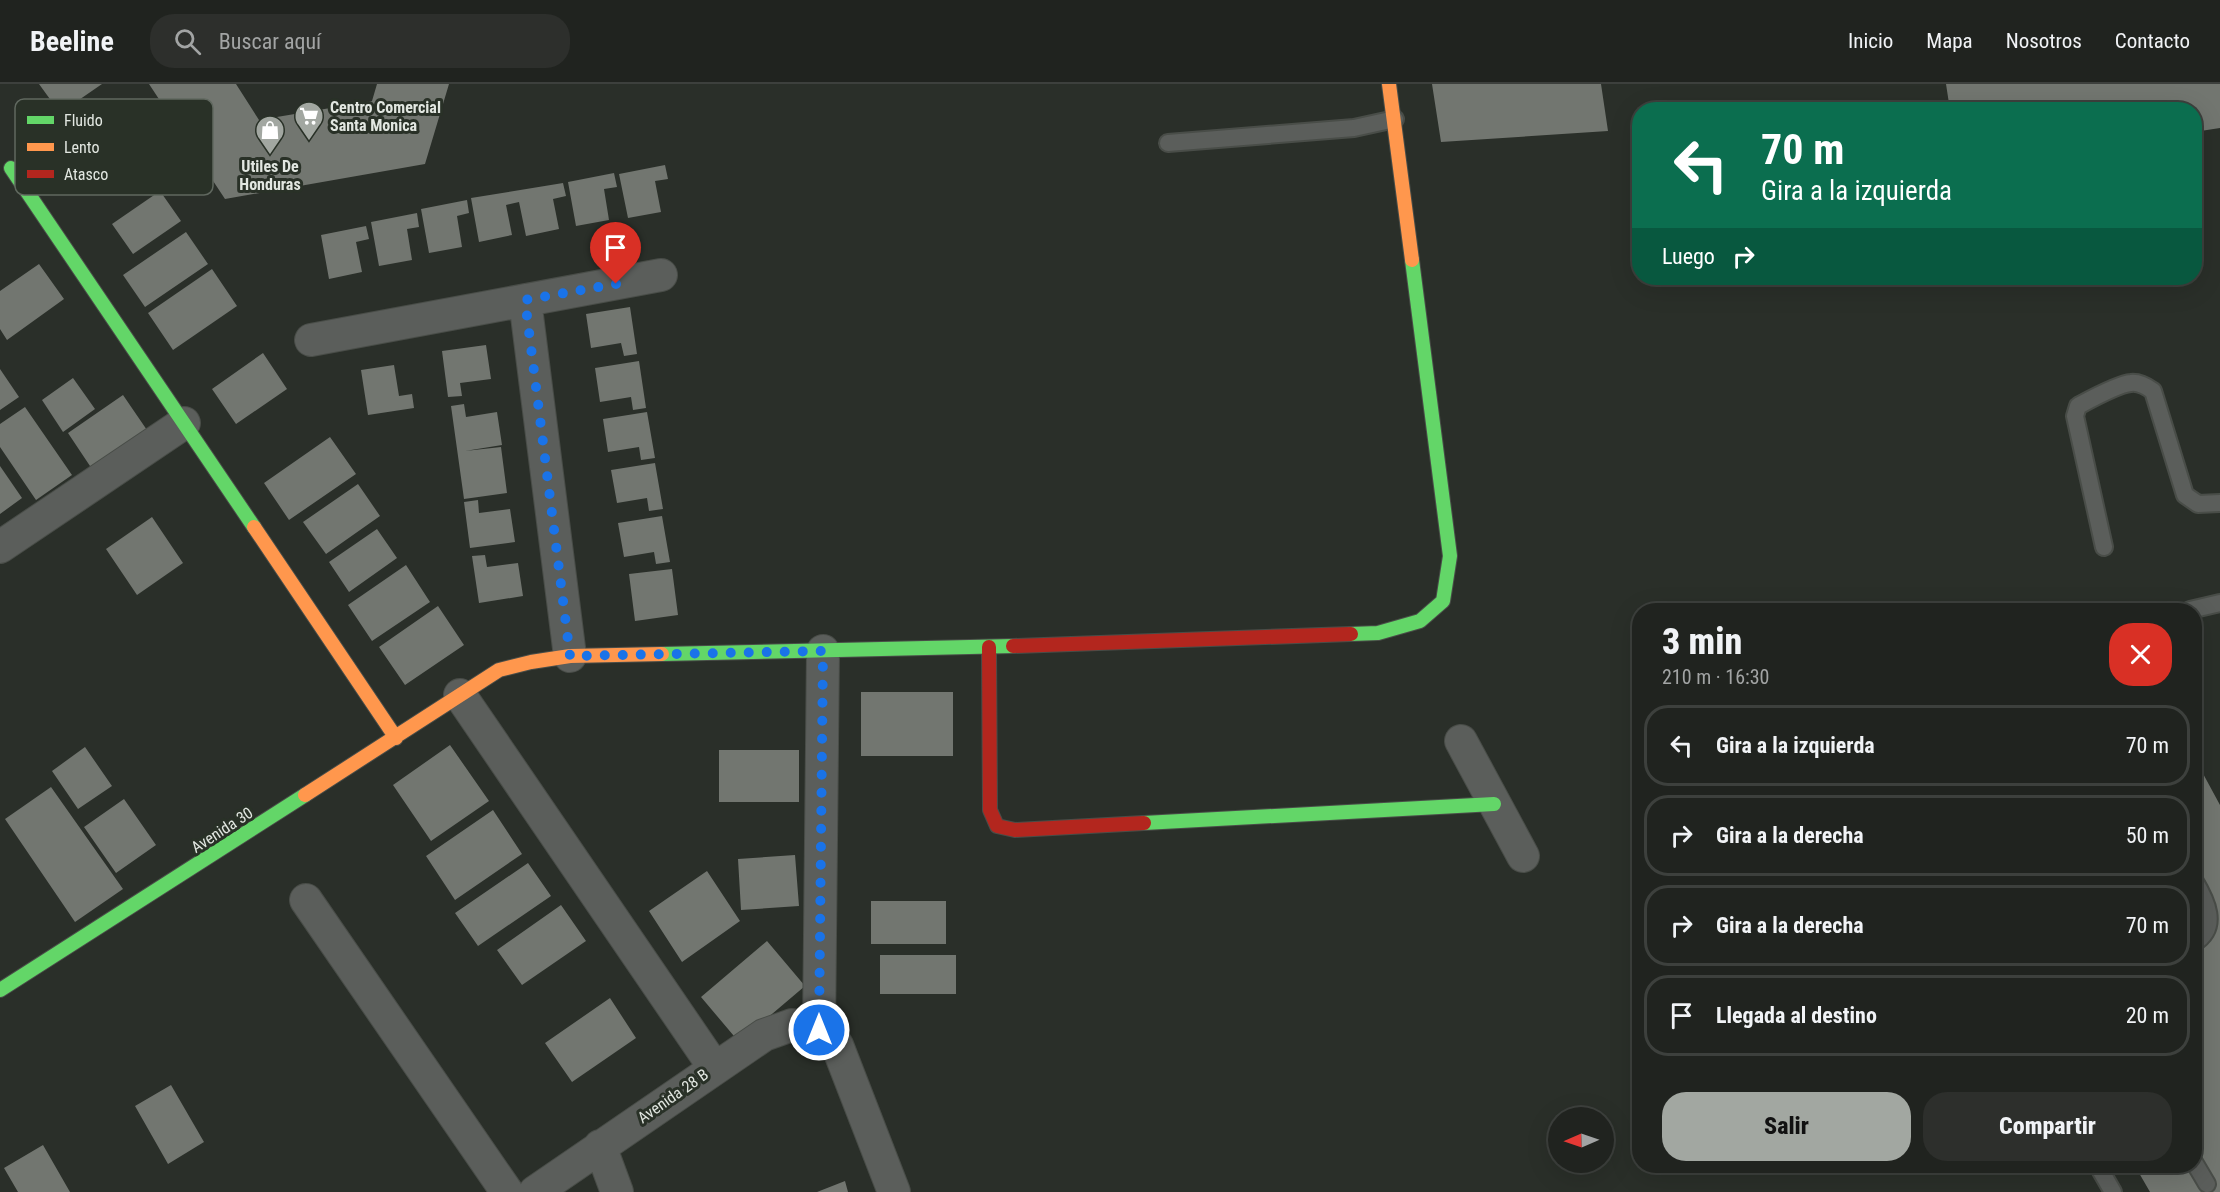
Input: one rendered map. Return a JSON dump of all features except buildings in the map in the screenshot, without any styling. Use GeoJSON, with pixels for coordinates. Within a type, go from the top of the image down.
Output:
{"type":"FeatureCollection","features":[{"type":"Feature","properties":{"kind":"street","name":"Avenida 30"},"geometry":{"type":"LineString","coordinates":[[0,990],[499,670],[570,656],[988,647],[1378,633],[1420,621],[1443,601],[1449,556],[1389,84]]}},
{"type":"Feature","properties":{"kind":"street"},"geometry":{"type":"LineString","coordinates":[[11,168],[15,174]]}},
{"type":"Feature","properties":{"kind":"street"},"geometry":{"type":"LineString","coordinates":[[29,195],[396,738]]}},
{"type":"Feature","properties":{"kind":"street"},"geometry":{"type":"LineString","coordinates":[[311,340],[661,275]]}},
{"type":"Feature","properties":{"kind":"street"},"geometry":{"type":"LineString","coordinates":[[525,300],[570,656]]}},
{"type":"Feature","properties":{"kind":"street"},"geometry":{"type":"LineString","coordinates":[[0,547],[184,423]]}},
{"type":"Feature","properties":{"kind":"street"},"geometry":{"type":"LineString","coordinates":[[988,647],[990,810],[997,826],[1015,830],[1494,804]]}},
{"type":"Feature","properties":{"kind":"street"},"geometry":{"type":"LineString","coordinates":[[823,651],[819,1030],[837,1045],[894,1192]]}},
{"type":"Feature","properties":{"kind":"street"},"geometry":{"type":"LineString","coordinates":[[460,695],[714,1067]]}},
{"type":"Feature","properties":{"kind":"street"},"geometry":{"type":"LineString","coordinates":[[1461,741],[1523,856]]}},
{"type":"Feature","properties":{"kind":"street"},"geometry":{"type":"LineString","coordinates":[[306,900],[507,1192]]}},
{"type":"Feature","properties":{"kind":"street","name":"Avenida 28 B"},"geometry":{"type":"LineString","coordinates":[[535,1192],[714,1067],[764,1035],[792,1025],[819,1030]]}},
{"type":"Feature","properties":{"kind":"street"},"geometry":{"type":"LineString","coordinates":[[600,1146],[617,1192]]}},
{"type":"Feature","properties":{"kind":"lane"},"geometry":{"type":"LineString","coordinates":[[1168,143],[1354,128],[1395,119]]}},
{"type":"Feature","properties":{"kind":"lane"},"geometry":{"type":"LineString","coordinates":[[2104,547],[2075,416],[2078,406],[2131,382],[2144,384],[2153,390],[2185,495],[2198,504],[2220,503]]}},
{"type":"Feature","properties":{"kind":"lane"},"geometry":{"type":"LineString","coordinates":[[2202,607],[2220,603]]}},
{"type":"Feature","properties":{"kind":"lane"},"geometry":{"type":"LineString","coordinates":[[2202,894],[2209,906],[2210,927],[2202,939]]}},
{"type":"Feature","properties":{"kind":"lane"},"geometry":{"type":"LineString","coordinates":[[2102,1173],[2113,1192]]}},
{"type":"Feature","properties":{"kind":"lane"},"geometry":{"type":"LineString","coordinates":[[2200,1173],[2207,1184]]}},
{"type":"Feature","properties":{"kind":"traffic: fast"},"geometry":{"type":"LineString","coordinates":[[11,168],[15,174]]}},
{"type":"Feature","properties":{"kind":"traffic: fast"},"geometry":{"type":"LineString","coordinates":[[29,195],[254,527]]}},
{"type":"Feature","properties":{"kind":"traffic: fast"},"geometry":{"type":"LineString","coordinates":[[1351,634],[1378,633],[1420,621],[1443,601],[1450,556],[1412,260]]}},
{"type":"Feature","properties":{"kind":"traffic: fast"},"geometry":{"type":"LineString","coordinates":[[662,654],[1013,646]]}},
{"type":"Feature","properties":{"kind":"traffic: fast"},"geometry":{"type":"LineString","coordinates":[[0,990],[305,795]]}},
{"type":"Feature","properties":{"kind":"traffic: fast"},"geometry":{"type":"LineString","coordinates":[[1144,823],[1494,804]]}},
{"type":"Feature","properties":{"kind":"traffic: slow"},"geometry":{"type":"LineString","coordinates":[[1389,84],[1412,260]]}},
{"type":"Feature","properties":{"kind":"traffic: slow"},"geometry":{"type":"LineString","coordinates":[[254,527],[396,738]]}},
{"type":"Feature","properties":{"kind":"traffic: slow"},"geometry":{"type":"LineString","coordinates":[[305,795],[499,670],[570,656],[662,654]]}},
{"type":"Feature","properties":{"kind":"traffic: jam"},"geometry":{"type":"LineString","coordinates":[[1013,646],[1351,634]]}},
{"type":"Feature","properties":{"kind":"traffic: jam"},"geometry":{"type":"LineString","coordinates":[[989,647],[990,810],[997,826],[1015,830],[1144,823]]}},
{"type":"Feature","properties":{"kind":"place","name":"Centro Comercial Santa Monica"},"geometry":{"type":"Point","coordinates":[309,142]}},
{"type":"Feature","properties":{"kind":"place","name":"Utiles De Honduras"},"geometry":{"type":"Point","coordinates":[270,156]}},
{"type":"Feature","properties":{"kind":"route"},"geometry":{"type":"LineString","coordinates":[[616,284],[525,300],[570,656],[823,651],[819,1030]]}}]}
